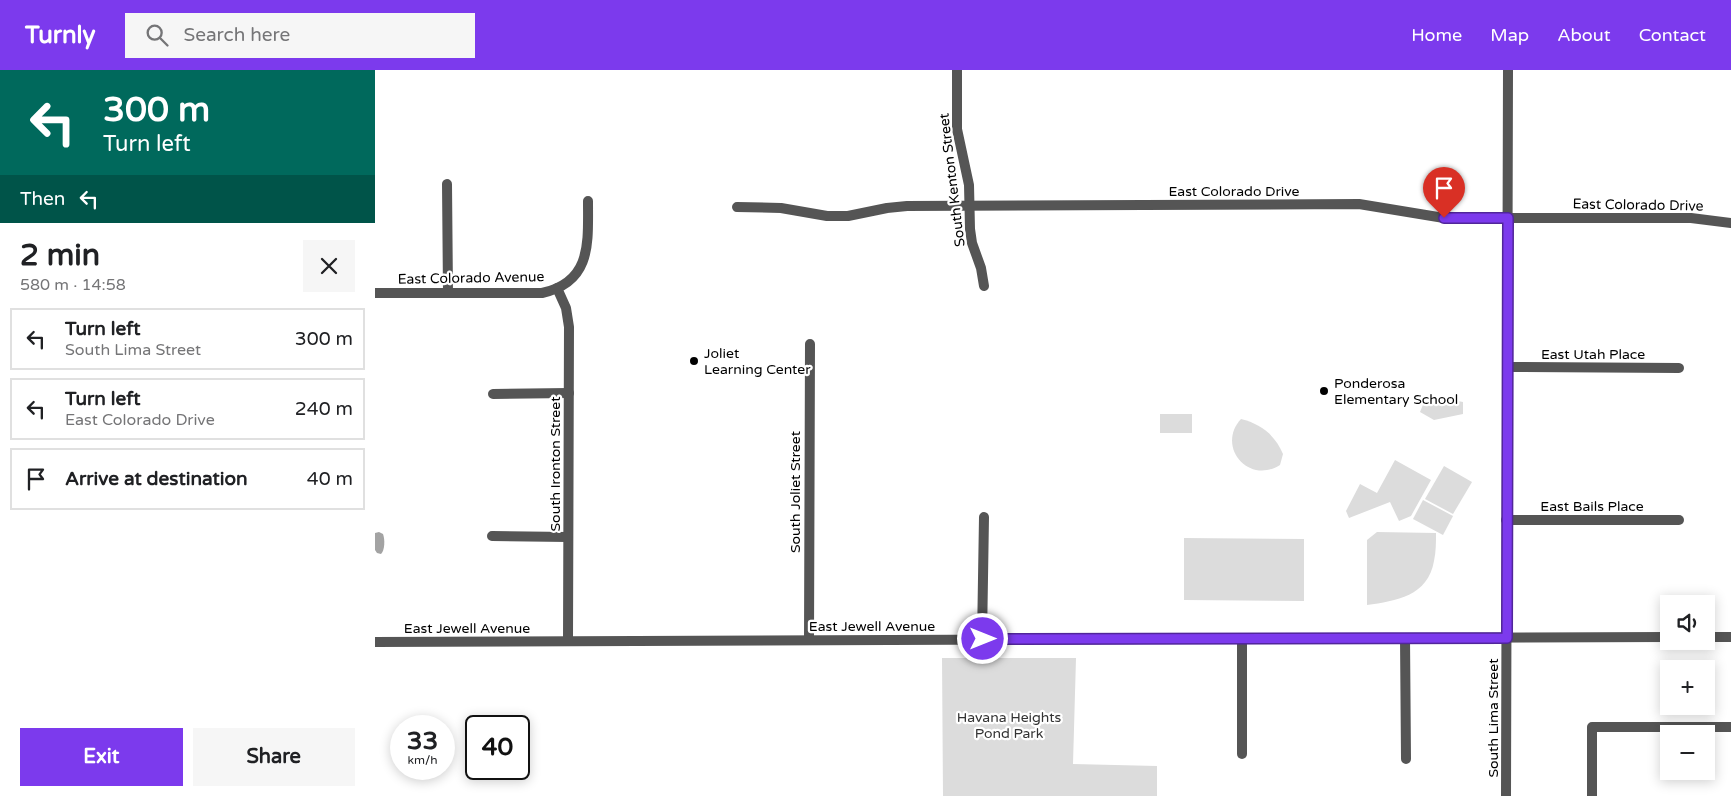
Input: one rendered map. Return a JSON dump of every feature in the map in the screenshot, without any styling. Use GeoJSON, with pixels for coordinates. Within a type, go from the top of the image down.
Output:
{"type":"FeatureCollection","features":[{"type":"Feature","properties":{"kind":"street","name":"South Kenton Street"},"geometry":{"type":"LineString","coordinates":[[957,70],[957,129],[967,171],[972,243],[981,268],[983,286]]}},
{"type":"Feature","properties":{"kind":"street","name":"South Lima Street"},"geometry":{"type":"LineString","coordinates":[[1506,796],[1508,70]]}},
{"type":"Feature","properties":{"kind":"street"},"geometry":{"type":"LineString","coordinates":[[447,184],[448,293]]}},
{"type":"Feature","properties":{"kind":"street","name":"East Colorado Avenue"},"geometry":{"type":"LineString","coordinates":[[375,293],[541,293],[557,288],[567,283],[584,262],[588,248],[588,201]]}},
{"type":"Feature","properties":{"kind":"street","name":"East Colorado Drive"},"geometry":{"type":"LineString","coordinates":[[737,207],[774,207],[827,216],[848,216],[907,206],[1359,204],[1431,217],[1691,218],[1731,223]]}},
{"type":"Feature","properties":{"kind":"street","name":"South Ironton Street"},"geometry":{"type":"LineString","coordinates":[[557,288],[566,308],[569,321],[568,641]]}},
{"type":"Feature","properties":{"kind":"street","name":"South Joliet Street"},"geometry":{"type":"LineString","coordinates":[[809,640],[810,344]]}},
{"type":"Feature","properties":{"kind":"street","name":"East Utah Place"},"geometry":{"type":"LineString","coordinates":[[1507,367],[1679,368]]}},
{"type":"Feature","properties":{"kind":"street"},"geometry":{"type":"LineString","coordinates":[[493,394],[569,393]]}},
{"type":"Feature","properties":{"kind":"street"},"geometry":{"type":"LineString","coordinates":[[983,639],[984,517]]}},
{"type":"Feature","properties":{"kind":"street","name":"East Bails Place"},"geometry":{"type":"LineString","coordinates":[[1506,520],[1679,520]]}},
{"type":"Feature","properties":{"kind":"street"},"geometry":{"type":"LineString","coordinates":[[492,536],[568,537]]}},
{"type":"Feature","properties":{"kind":"street","name":"East Jewell Avenue"},"geometry":{"type":"LineString","coordinates":[[375,642],[1660,637]]}},
{"type":"Feature","properties":{"kind":"street"},"geometry":{"type":"LineString","coordinates":[[1715,637],[1731,637]]}},
{"type":"Feature","properties":{"kind":"street"},"geometry":{"type":"LineString","coordinates":[[1242,638],[1242,754]]}},
{"type":"Feature","properties":{"kind":"street"},"geometry":{"type":"LineString","coordinates":[[1405,638],[1406,759]]}},
{"type":"Feature","properties":{"kind":"street"},"geometry":{"type":"LineString","coordinates":[[1592,796],[1592,727],[1731,727]]}},
{"type":"Feature","properties":{"kind":"green space"},"geometry":{"type":"Polygon","coordinates":[[[1427,395],[1463,402],[1463,414],[1434,420],[1420,412],[1427,395]]]}},
{"type":"Feature","properties":{"kind":"green space"},"geometry":{"type":"Polygon","coordinates":[[[1160,414],[1192,414],[1192,433],[1160,433],[1160,414]]]}},
{"type":"Feature","properties":{"kind":"green space"},"geometry":{"type":"Polygon","coordinates":[[[1241,419],[1261,427],[1276,441],[1283,454],[1280,465],[1268,470],[1257,470],[1239,460],[1234,451],[1232,440],[1234,430],[1241,419]]]}},
{"type":"Feature","properties":{"kind":"green space"},"geometry":{"type":"Polygon","coordinates":[[[1395,460],[1431,480],[1411,516],[1399,521],[1390,502],[1349,518],[1346,511],[1360,484],[1377,493],[1395,460]]]}},
{"type":"Feature","properties":{"kind":"green space"},"geometry":{"type":"Polygon","coordinates":[[[1444,466],[1472,482],[1453,514],[1425,499],[1444,466]]]}},
{"type":"Feature","properties":{"kind":"green space"},"geometry":{"type":"Polygon","coordinates":[[[1423,500],[1453,516],[1443,535],[1413,519],[1423,500]]]}},
{"type":"Feature","properties":{"kind":"green space"},"geometry":{"type":"Polygon","coordinates":[[[1377,532],[1436,533],[1435,554],[1431,573],[1418,589],[1399,599],[1367,605],[1367,540],[1377,532]]]}},
{"type":"Feature","properties":{"kind":"green space"},"geometry":{"type":"Polygon","coordinates":[[[1184,538],[1304,539],[1304,601],[1184,600],[1184,538]]]}},
{"type":"Feature","properties":{"kind":"green space","name":"Havana Heights Pond Park"},"geometry":{"type":"Polygon","coordinates":[[[942,658],[1076,658],[1073,764],[1157,766],[1157,796],[943,796],[942,658]]]}},
{"type":"Feature","properties":{"kind":"shaded area"},"geometry":{"type":"Polygon","coordinates":[[[375,533],[383,534],[384,539],[384,547],[381,554],[375,550],[375,533]]]}},
{"type":"Feature","properties":{"kind":"place","name":"Joliet Learning Center"},"geometry":{"type":"Point","coordinates":[694,361]}},
{"type":"Feature","properties":{"kind":"place","name":"Ponderosa Elementary School"},"geometry":{"type":"Point","coordinates":[1324,391]}},
{"type":"Feature","properties":{"kind":"route"},"geometry":{"type":"LineString","coordinates":[[983,639],[1507,638],[1508,218],[1444,218]]}}]}
